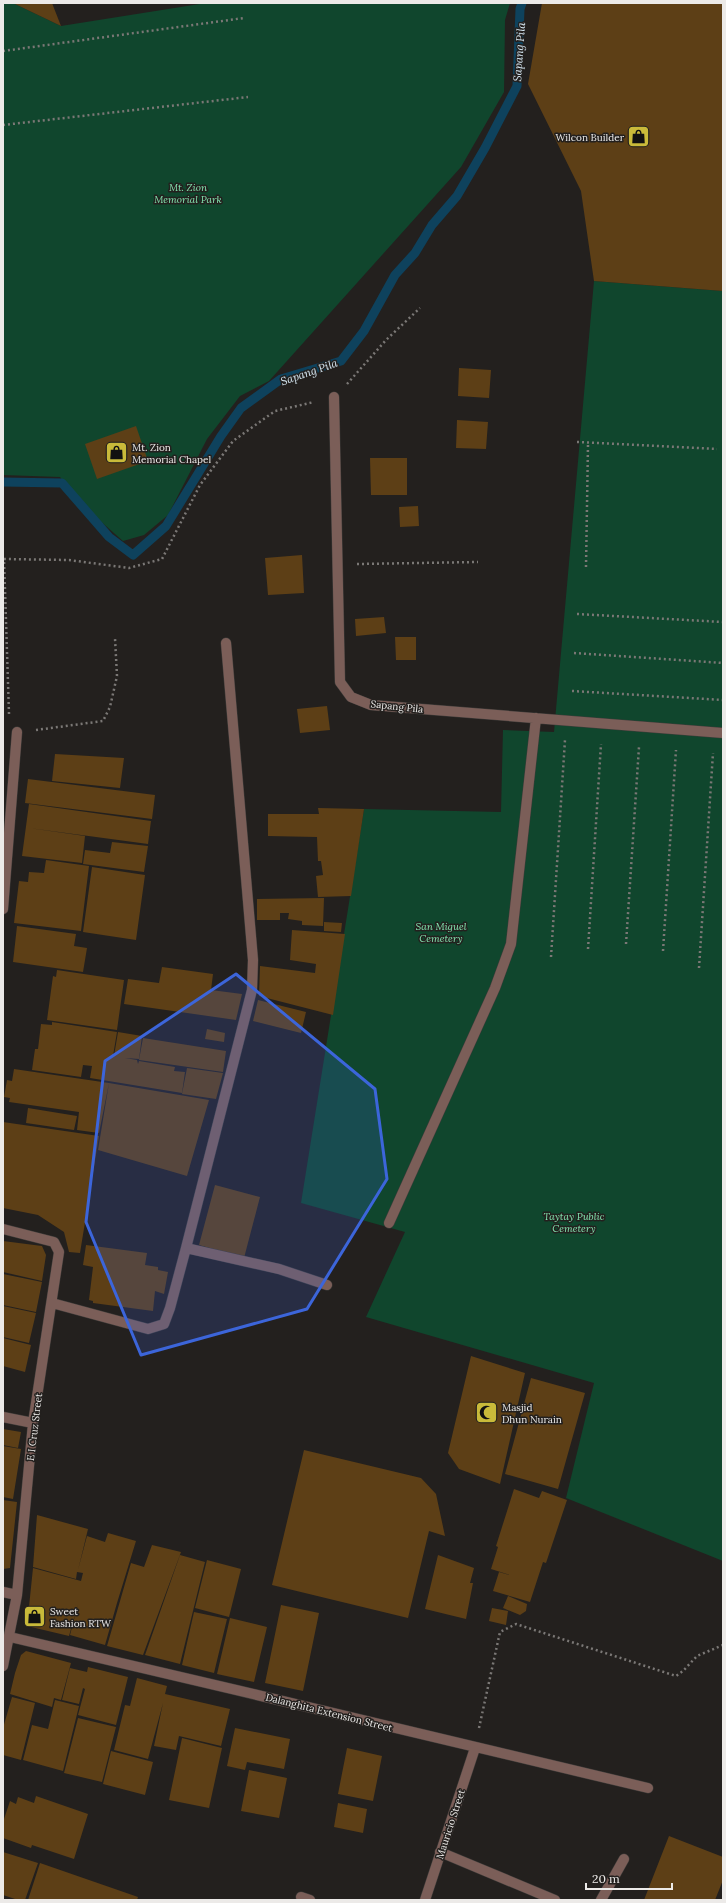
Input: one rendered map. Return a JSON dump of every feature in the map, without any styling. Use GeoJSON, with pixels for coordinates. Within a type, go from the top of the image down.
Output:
{"type":"FeatureCollection","features":[{"type":"Feature","properties":{"kind":"street","name":"Sapang Pila"},"geometry":{"type":"LineString","coordinates":[[334,397],[340,682],[351,697],[371,705],[718,733]]}},
{"type":"Feature","properties":{"kind":"street"},"geometry":{"type":"LineString","coordinates":[[52,1303],[148,1329],[164,1324],[170,1308],[186,1248],[252,990],[253,960],[226,643]]}},
{"type":"Feature","properties":{"kind":"street"},"geometry":{"type":"LineString","coordinates":[[389,1223],[495,988],[510,944],[536,718]]}},
{"type":"Feature","properties":{"kind":"street"},"geometry":{"type":"LineString","coordinates":[[3,909],[17,732]]}},
{"type":"Feature","properties":{"kind":"street","name":"E I Cruz Street"},"geometry":{"type":"LineString","coordinates":[[3,1229],[54,1242],[59,1252],[33,1423],[17,1595],[10,1637],[3,1666]]}},
{"type":"Feature","properties":{"kind":"street"},"geometry":{"type":"LineString","coordinates":[[186,1248],[279,1269],[327,1285]]}},
{"type":"Feature","properties":{"kind":"street"},"geometry":{"type":"LineString","coordinates":[[3,1417],[33,1423]]}},
{"type":"Feature","properties":{"kind":"street"},"geometry":{"type":"LineString","coordinates":[[3,1592],[17,1595]]}},
{"type":"Feature","properties":{"kind":"street","name":"Dalanghita Extension Street"},"geometry":{"type":"LineString","coordinates":[[10,1637],[240,1690],[474,1748],[648,1788]]}},
{"type":"Feature","properties":{"kind":"street","name":"Mauricio Street"},"geometry":{"type":"LineString","coordinates":[[425,1900],[474,1748]]}},
{"type":"Feature","properties":{"kind":"street"},"geometry":{"type":"LineString","coordinates":[[440,1852],[555,1900]]}},
{"type":"Feature","properties":{"kind":"street"},"geometry":{"type":"LineString","coordinates":[[601,1900],[624,1859]]}},
{"type":"Feature","properties":{"kind":"path"},"geometry":{"type":"LineString","coordinates":[[3,51],[244,18]]}},
{"type":"Feature","properties":{"kind":"path"},"geometry":{"type":"LineString","coordinates":[[3,125],[248,97]]}},
{"type":"Feature","properties":{"kind":"path"},"geometry":{"type":"LineString","coordinates":[[114,638],[117,676],[110,707],[103,721],[17,732],[9,718],[4,559],[69,560],[129,568],[162,559],[200,485],[233,441],[275,411],[334,397],[386,340],[420,308]]}},
{"type":"Feature","properties":{"kind":"path"},"geometry":{"type":"LineString","coordinates":[[577,442],[588,444],[717,449]]}},
{"type":"Feature","properties":{"kind":"path"},"geometry":{"type":"LineString","coordinates":[[586,568],[588,444]]}},
{"type":"Feature","properties":{"kind":"path"},"geometry":{"type":"LineString","coordinates":[[337,564],[478,562]]}},
{"type":"Feature","properties":{"kind":"path"},"geometry":{"type":"LineString","coordinates":[[577,614],[723,622]]}},
{"type":"Feature","properties":{"kind":"path"},"geometry":{"type":"LineString","coordinates":[[574,653],[723,663]]}},
{"type":"Feature","properties":{"kind":"path"},"geometry":{"type":"LineString","coordinates":[[572,691],[723,700]]}},
{"type":"Feature","properties":{"kind":"path"},"geometry":{"type":"LineString","coordinates":[[551,957],[567,721]]}},
{"type":"Feature","properties":{"kind":"path"},"geometry":{"type":"LineString","coordinates":[[588,949],[602,723]]}},
{"type":"Feature","properties":{"kind":"path"},"geometry":{"type":"LineString","coordinates":[[626,944],[640,726]]}},
{"type":"Feature","properties":{"kind":"path"},"geometry":{"type":"LineString","coordinates":[[663,951],[677,730]]}},
{"type":"Feature","properties":{"kind":"path"},"geometry":{"type":"LineString","coordinates":[[699,968],[718,733]]}},
{"type":"Feature","properties":{"kind":"path"},"geometry":{"type":"LineString","coordinates":[[474,1748],[500,1632],[516,1624],[676,1676],[683,1671],[697,1656],[723,1644]]}},
{"type":"Feature","properties":{"kind":"highlighted area"},"geometry":{"type":"Polygon","coordinates":[[[236,974],[375,1089],[387,1179],[307,1309],[141,1355],[86,1222],[105,1061],[236,974]]]}},
{"type":"Feature","properties":{"kind":"green space","name":"Mt. Zion Memorial Park"},"geometry":{"type":"Polygon","coordinates":[[[3,3],[13,3],[61,26],[206,3],[510,3],[505,20],[504,92],[461,167],[269,381],[240,396],[207,439],[168,515],[144,535],[123,541],[81,504],[60,477],[3,475],[3,3]]]}},
{"type":"Feature","properties":{"kind":"green space"},"geometry":{"type":"Polygon","coordinates":[[[594,281],[723,291],[723,1561],[566,1498],[594,1383],[366,1317],[405,1232],[301,1203],[364,809],[501,812],[503,730],[554,732],[594,281]]]}},
{"type":"Feature","properties":{"kind":"building"},"geometry":{"type":"Polygon","coordinates":[[[13,3],[52,3],[61,26],[13,3]]]}},
{"type":"Feature","properties":{"kind":"building","name":"Wilcon Builder"},"geometry":{"type":"Polygon","coordinates":[[[542,3],[723,3],[723,291],[594,281],[581,191],[528,84],[542,3]]]}},
{"type":"Feature","properties":{"kind":"building"},"geometry":{"type":"Polygon","coordinates":[[[459,368],[491,370],[489,398],[458,396],[459,368]]]}},
{"type":"Feature","properties":{"kind":"building"},"geometry":{"type":"Polygon","coordinates":[[[457,420],[488,422],[486,449],[456,448],[457,420]]]}},
{"type":"Feature","properties":{"kind":"building","name":"Mt. Zion Memorial Chapel"},"geometry":{"type":"Polygon","coordinates":[[[136,426],[148,461],[97,479],[85,444],[136,426]]]}},
{"type":"Feature","properties":{"kind":"building"},"geometry":{"type":"Polygon","coordinates":[[[370,458],[407,458],[407,495],[371,495],[370,458]]]}},
{"type":"Feature","properties":{"kind":"building"},"geometry":{"type":"Polygon","coordinates":[[[418,506],[419,526],[400,527],[399,507],[418,506]]]}},
{"type":"Feature","properties":{"kind":"building"},"geometry":{"type":"Polygon","coordinates":[[[302,555],[304,593],[268,595],[265,558],[302,555]]]}},
{"type":"Feature","properties":{"kind":"building"},"geometry":{"type":"Polygon","coordinates":[[[384,617],[386,633],[356,636],[355,619],[384,617]]]}},
{"type":"Feature","properties":{"kind":"building"},"geometry":{"type":"Polygon","coordinates":[[[395,637],[416,637],[416,660],[396,660],[395,637]]]}},
{"type":"Feature","properties":{"kind":"building"},"geometry":{"type":"Polygon","coordinates":[[[327,706],[330,730],[300,733],[297,709],[327,706]]]}},
{"type":"Feature","properties":{"kind":"building"},"geometry":{"type":"Polygon","coordinates":[[[55,754],[124,758],[120,788],[52,781],[55,754]]]}},
{"type":"Feature","properties":{"kind":"building"},"geometry":{"type":"Polygon","coordinates":[[[28,779],[155,795],[152,819],[25,803],[28,779]]]}},
{"type":"Feature","properties":{"kind":"building"},"geometry":{"type":"Polygon","coordinates":[[[29,804],[151,821],[148,844],[29,828],[85,836],[82,863],[22,856],[29,804]]]}},
{"type":"Feature","properties":{"kind":"building"},"geometry":{"type":"Polygon","coordinates":[[[318,808],[364,809],[351,896],[318,897],[316,876],[323,875],[321,861],[318,861],[317,837],[268,836],[268,814],[319,814],[318,808]]]}},
{"type":"Feature","properties":{"kind":"building"},"geometry":{"type":"Polygon","coordinates":[[[112,842],[148,846],[144,872],[83,864],[85,850],[110,853],[112,842]]]}},
{"type":"Feature","properties":{"kind":"building"},"geometry":{"type":"Polygon","coordinates":[[[46,860],[89,866],[81,931],[14,923],[19,881],[28,882],[29,872],[44,873],[46,860]]]}},
{"type":"Feature","properties":{"kind":"building"},"geometry":{"type":"Polygon","coordinates":[[[92,867],[145,875],[136,940],[83,932],[92,867]]]}},
{"type":"Feature","properties":{"kind":"building"},"geometry":{"type":"Polygon","coordinates":[[[324,898],[323,926],[302,925],[302,921],[288,919],[289,913],[280,913],[280,920],[257,920],[257,899],[324,898]]]}},
{"type":"Feature","properties":{"kind":"building"},"geometry":{"type":"Polygon","coordinates":[[[324,922],[342,923],[341,932],[324,931],[324,922]]]}},
{"type":"Feature","properties":{"kind":"building"},"geometry":{"type":"Polygon","coordinates":[[[17,926],[76,934],[74,946],[87,948],[83,972],[13,962],[17,926]]]}},
{"type":"Feature","properties":{"kind":"building"},"geometry":{"type":"Polygon","coordinates":[[[292,930],[345,934],[333,1015],[259,996],[260,966],[315,973],[316,964],[290,960],[292,930]]]}},
{"type":"Feature","properties":{"kind":"building"},"geometry":{"type":"Polygon","coordinates":[[[162,967],[213,974],[211,990],[242,994],[236,1020],[124,1004],[128,979],[159,983],[162,967]]]}},
{"type":"Feature","properties":{"kind":"building"},"geometry":{"type":"Polygon","coordinates":[[[57,970],[124,980],[117,1030],[47,1020],[53,976],[56,977],[57,970]]]}},
{"type":"Feature","properties":{"kind":"building"},"geometry":{"type":"Polygon","coordinates":[[[258,1000],[306,1012],[301,1033],[253,1021],[258,1000]]]}},
{"type":"Feature","properties":{"kind":"building"},"geometry":{"type":"Polygon","coordinates":[[[52,1022],[117,1032],[113,1056],[118,1032],[142,1036],[139,1059],[125,1058],[137,1060],[138,1064],[139,1061],[175,1067],[174,1071],[185,1072],[182,1093],[90,1078],[92,1066],[83,1065],[81,1077],[32,1070],[35,1049],[38,1049],[41,1024],[52,1025],[52,1022]]]}},
{"type":"Feature","properties":{"kind":"building"},"geometry":{"type":"Polygon","coordinates":[[[207,1029],[225,1033],[224,1042],[205,1039],[207,1029]]]}},
{"type":"Feature","properties":{"kind":"building"},"geometry":{"type":"Polygon","coordinates":[[[143,1038],[226,1051],[223,1072],[139,1060],[143,1038]]]}},
{"type":"Feature","properties":{"kind":"building"},"geometry":{"type":"Polygon","coordinates":[[[187,1068],[223,1073],[216,1099],[182,1094],[187,1068]]]}},
{"type":"Feature","properties":{"kind":"building"},"geometry":{"type":"Polygon","coordinates":[[[14,1069],[109,1083],[99,1133],[77,1130],[79,1112],[9,1102],[10,1098],[4,1097],[7,1080],[12,1081],[14,1069]]]}},
{"type":"Feature","properties":{"kind":"building"},"geometry":{"type":"Polygon","coordinates":[[[109,1083],[209,1100],[187,1176],[98,1150],[109,1083]]]}},
{"type":"Feature","properties":{"kind":"building"},"geometry":{"type":"Polygon","coordinates":[[[28,1108],[77,1116],[74,1130],[26,1123],[28,1108]]]}},
{"type":"Feature","properties":{"kind":"building"},"geometry":{"type":"Polygon","coordinates":[[[3,1122],[99,1136],[80,1253],[69,1252],[64,1232],[38,1215],[3,1208],[3,1122]]]}},
{"type":"Feature","properties":{"kind":"building"},"geometry":{"type":"Polygon","coordinates":[[[215,1185],[260,1197],[244,1258],[199,1245],[215,1185]]]}},
{"type":"Feature","properties":{"kind":"building"},"geometry":{"type":"Polygon","coordinates":[[[3,1241],[42,1246],[46,1255],[42,1281],[3,1272],[3,1241]]]}},
{"type":"Feature","properties":{"kind":"building"},"geometry":{"type":"Polygon","coordinates":[[[86,1245],[147,1253],[145,1265],[158,1267],[158,1270],[168,1272],[164,1294],[155,1291],[153,1311],[93,1303],[93,1301],[89,1300],[93,1267],[83,1265],[86,1245]]]}},
{"type":"Feature","properties":{"kind":"building"},"geometry":{"type":"Polygon","coordinates":[[[3,1274],[42,1282],[36,1312],[3,1305],[3,1274]]]}},
{"type":"Feature","properties":{"kind":"building"},"geometry":{"type":"Polygon","coordinates":[[[3,1306],[36,1313],[29,1343],[3,1337],[3,1306]]]}},
{"type":"Feature","properties":{"kind":"building"},"geometry":{"type":"Polygon","coordinates":[[[3,1338],[31,1345],[25,1372],[3,1366],[3,1338]]]}},
{"type":"Feature","properties":{"kind":"building","name":"Masjid Dhun Nurain"},"geometry":{"type":"Polygon","coordinates":[[[471,1356],[525,1373],[500,1484],[459,1469],[448,1453],[471,1356]]]}},
{"type":"Feature","properties":{"kind":"building"},"geometry":{"type":"Polygon","coordinates":[[[531,1378],[585,1393],[558,1489],[505,1474],[531,1378]]]}},
{"type":"Feature","properties":{"kind":"building"},"geometry":{"type":"Polygon","coordinates":[[[3,1429],[21,1432],[18,1448],[3,1445],[3,1429]]]}},
{"type":"Feature","properties":{"kind":"building"},"geometry":{"type":"Polygon","coordinates":[[[3,1446],[21,1449],[13,1499],[3,1497],[3,1446]]]}},
{"type":"Feature","properties":{"kind":"building"},"geometry":{"type":"Polygon","coordinates":[[[304,1450],[421,1478],[436,1494],[445,1536],[429,1531],[408,1618],[272,1585],[304,1450]]]}},
{"type":"Feature","properties":{"kind":"building"},"geometry":{"type":"Polygon","coordinates":[[[514,1489],[539,1498],[542,1491],[567,1500],[546,1563],[543,1562],[530,1602],[493,1591],[499,1572],[513,1576],[491,1569],[498,1547],[496,1546],[514,1489]]]}},
{"type":"Feature","properties":{"kind":"building"},"geometry":{"type":"Polygon","coordinates":[[[3,1500],[17,1502],[10,1568],[3,1569],[3,1500]]]}},
{"type":"Feature","properties":{"kind":"building"},"geometry":{"type":"Polygon","coordinates":[[[37,1515],[88,1529],[78,1570],[87,1536],[105,1542],[108,1533],[136,1541],[105,1645],[70,1635],[78,1604],[69,1636],[27,1626],[33,1568],[81,1581],[83,1573],[77,1572],[76,1579],[33,1567],[37,1515]]]}},
{"type":"Feature","properties":{"kind":"building"},"geometry":{"type":"Polygon","coordinates":[[[152,1545],[181,1552],[143,1655],[107,1646],[131,1563],[144,1567],[152,1545]]]}},
{"type":"Feature","properties":{"kind":"building"},"geometry":{"type":"Polygon","coordinates":[[[180,1555],[205,1562],[180,1664],[145,1655],[180,1555]]]}},
{"type":"Feature","properties":{"kind":"building"},"geometry":{"type":"Polygon","coordinates":[[[438,1555],[474,1568],[470,1583],[473,1583],[466,1619],[425,1609],[438,1555]]]}},
{"type":"Feature","properties":{"kind":"building"},"geometry":{"type":"Polygon","coordinates":[[[207,1560],[241,1569],[229,1617],[195,1608],[207,1560]]]}},
{"type":"Feature","properties":{"kind":"building"},"geometry":{"type":"Polygon","coordinates":[[[508,1596],[527,1604],[526,1611],[520,1615],[503,1608],[508,1596]]]}},
{"type":"Feature","properties":{"kind":"building"},"geometry":{"type":"Polygon","coordinates":[[[281,1605],[319,1613],[303,1691],[265,1683],[281,1605]]]}},
{"type":"Feature","properties":{"kind":"building"},"geometry":{"type":"Polygon","coordinates":[[[492,1608],[508,1611],[506,1625],[489,1621],[492,1608]]]}},
{"type":"Feature","properties":{"kind":"building"},"geometry":{"type":"Polygon","coordinates":[[[194,1612],[227,1619],[214,1673],[182,1665],[194,1612]]]}},
{"type":"Feature","properties":{"kind":"building"},"geometry":{"type":"Polygon","coordinates":[[[230,1618],[267,1627],[254,1682],[217,1674],[230,1618]]]}},
{"type":"Feature","properties":{"kind":"building"},"geometry":{"type":"Polygon","coordinates":[[[26,1651],[71,1663],[61,1700],[54,1698],[52,1707],[10,1694],[21,1655],[26,1651]]]}},
{"type":"Feature","properties":{"kind":"building"},"geometry":{"type":"Polygon","coordinates":[[[88,1667],[128,1677],[116,1725],[78,1715],[85,1689],[83,1688],[79,1704],[62,1700],[70,1668],[87,1672],[88,1667]]]}},
{"type":"Feature","properties":{"kind":"building"},"geometry":{"type":"Polygon","coordinates":[[[137,1678],[167,1686],[165,1694],[230,1709],[221,1746],[179,1736],[176,1750],[154,1746],[163,1703],[148,1759],[114,1750],[125,1705],[130,1706],[137,1678]]]}},
{"type":"Feature","properties":{"kind":"building"},"geometry":{"type":"Polygon","coordinates":[[[12,1697],[35,1703],[21,1760],[3,1755],[3,1728],[12,1697]]]}},
{"type":"Feature","properties":{"kind":"building"},"geometry":{"type":"Polygon","coordinates":[[[55,1700],[79,1706],[63,1771],[23,1760],[32,1725],[48,1729],[55,1700]]]}},
{"type":"Feature","properties":{"kind":"building"},"geometry":{"type":"Polygon","coordinates":[[[78,1718],[116,1727],[102,1782],[64,1773],[78,1718]]]}},
{"type":"Feature","properties":{"kind":"building"},"geometry":{"type":"Polygon","coordinates":[[[235,1728],[290,1739],[284,1769],[247,1762],[245,1770],[227,1766],[235,1728]]]}},
{"type":"Feature","properties":{"kind":"building"},"geometry":{"type":"Polygon","coordinates":[[[182,1738],[222,1748],[209,1808],[169,1800],[182,1738]]]}},
{"type":"Feature","properties":{"kind":"building"},"geometry":{"type":"Polygon","coordinates":[[[347,1748],[382,1756],[373,1801],[338,1794],[347,1748]]]}},
{"type":"Feature","properties":{"kind":"building"},"geometry":{"type":"Polygon","coordinates":[[[111,1751],[153,1762],[145,1795],[103,1784],[111,1751]]]}},
{"type":"Feature","properties":{"kind":"building"},"geometry":{"type":"Polygon","coordinates":[[[249,1770],[287,1778],[279,1818],[241,1811],[249,1770]]]}},
{"type":"Feature","properties":{"kind":"building"},"geometry":{"type":"Polygon","coordinates":[[[36,1796],[88,1814],[74,1859],[32,1845],[31,1848],[3,1838],[3,1822],[10,1801],[16,1804],[18,1797],[34,1803],[36,1796]]]}},
{"type":"Feature","properties":{"kind":"building"},"geometry":{"type":"Polygon","coordinates":[[[338,1803],[367,1809],[363,1833],[334,1827],[338,1803]]]}},
{"type":"Feature","properties":{"kind":"building"},"geometry":{"type":"Polygon","coordinates":[[[669,1836],[723,1857],[723,1880],[715,1900],[644,1900],[669,1836]]]}},
{"type":"Feature","properties":{"kind":"building"},"geometry":{"type":"Polygon","coordinates":[[[3,1852],[38,1863],[25,1900],[18,1900],[3,1895],[3,1852]]]}},
{"type":"Feature","properties":{"kind":"building"},"geometry":{"type":"Polygon","coordinates":[[[40,1863],[138,1897],[137,1900],[28,1900],[40,1863]]]}},
{"type":"Feature","properties":{"kind":"waterway","name":"Sapang Pila"},"geometry":{"type":"LineString","coordinates":[[3,482],[62,483],[109,537],[133,555],[166,526],[221,436],[241,408],[281,379],[341,361],[364,331],[395,275],[415,253],[432,225],[457,196],[485,148],[517,86],[520,9],[522,3]]}},
{"type":"Feature","properties":{"kind":"place","name":"Wilcon Builder"},"geometry":{"type":"Point","coordinates":[639,137]}},
{"type":"Feature","properties":{"kind":"place","name":"Mt. Zion Memorial Chapel"},"geometry":{"type":"Point","coordinates":[117,453]}},
{"type":"Feature","properties":{"kind":"place","name":"Masjid Dhun Nurain"},"geometry":{"type":"Point","coordinates":[486,1413]}},
{"type":"Feature","properties":{"kind":"place","name":"Sweet Fashion RTW"},"geometry":{"type":"Point","coordinates":[34,1617]}},
{"type":"Feature","properties":{"kind":"park label","name":"San Miguel Cemetery"},"geometry":{"type":"Point","coordinates":[441,932]}},
{"type":"Feature","properties":{"kind":"park label","name":"Taytay Public Cemetery"},"geometry":{"type":"Point","coordinates":[574,1222]}}]}
